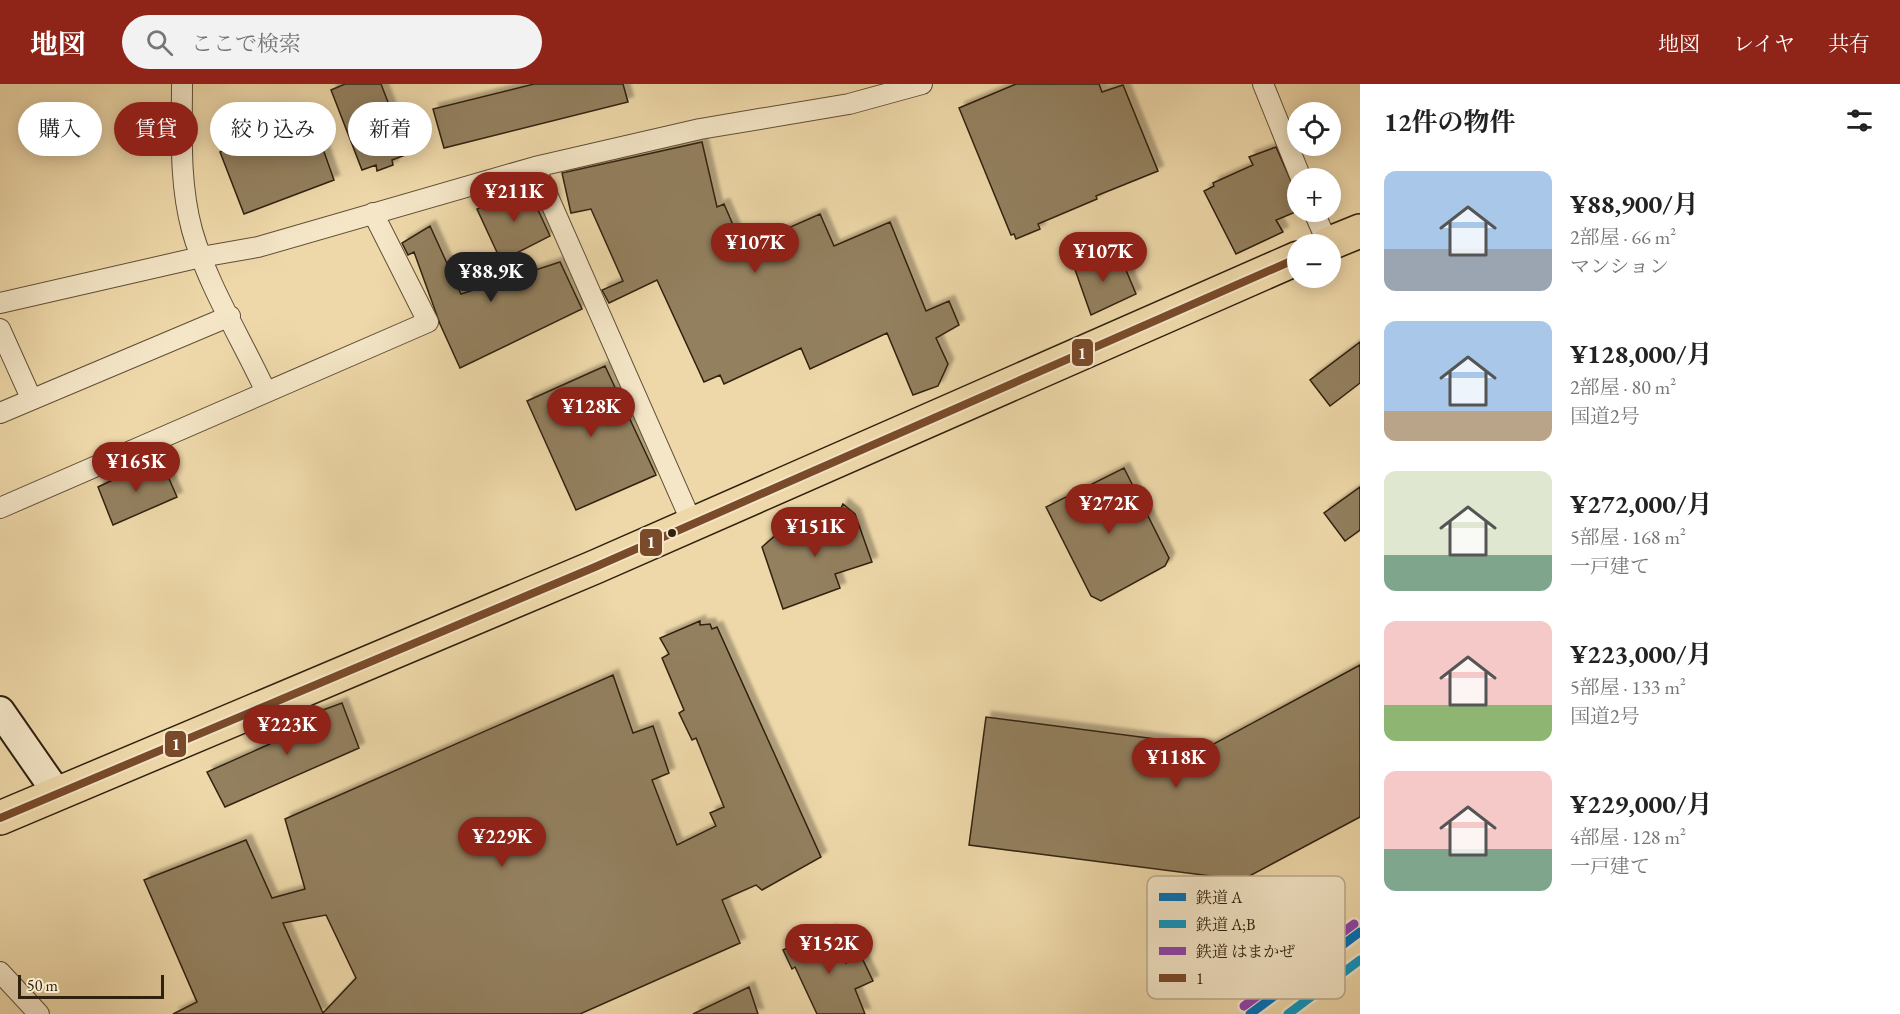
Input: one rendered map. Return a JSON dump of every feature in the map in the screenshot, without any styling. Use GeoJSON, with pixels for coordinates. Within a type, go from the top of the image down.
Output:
{"type":"FeatureCollection","features":[{"type":"Feature","properties":{"kind":"highway"},"geometry":{"type":"LineString","coordinates":[[1341,239],[1360,231]]}},
{"type":"Feature","properties":{"kind":"highway"},"geometry":{"type":"LineString","coordinates":[[0,818],[595,567],[1287,263]]}},
{"type":"Feature","properties":{"kind":"street"},"geometry":{"type":"LineString","coordinates":[[182,84],[181,163],[192,228],[201,257],[266,392]]}},
{"type":"Feature","properties":{"kind":"street"},"geometry":{"type":"LineString","coordinates":[[0,303],[201,257],[258,247],[535,167],[699,129],[849,104],[922,84]]}},
{"type":"Feature","properties":{"kind":"street"},"geometry":{"type":"LineString","coordinates":[[1263,84],[1297,168]]}},
{"type":"Feature","properties":{"kind":"street"},"geometry":{"type":"LineString","coordinates":[[535,167],[692,523]]}},
{"type":"Feature","properties":{"kind":"street"},"geometry":{"type":"LineString","coordinates":[[0,508],[428,322],[373,213]]}},
{"type":"Feature","properties":{"kind":"street"},"geometry":{"type":"LineString","coordinates":[[0,413],[230,316]]}},
{"type":"Feature","properties":{"kind":"street"},"geometry":{"type":"LineString","coordinates":[[0,329],[31,398]]}},
{"type":"Feature","properties":{"kind":"street"},"geometry":{"type":"LineString","coordinates":[[0,711],[57,793]]}},
{"type":"Feature","properties":{"kind":"street"},"geometry":{"type":"LineString","coordinates":[[0,972],[39,1014]]}},
{"type":"Feature","properties":{"kind":"building"},"geometry":{"type":"Polygon","coordinates":[[[345,84],[381,84],[388,102],[348,102],[348,134],[331,90],[345,84]]]}},
{"type":"Feature","properties":{"kind":"building"},"geometry":{"type":"Polygon","coordinates":[[[534,84],[623,84],[628,102],[444,148],[433,109],[534,84]]]}},
{"type":"Feature","properties":{"kind":"building"},"geometry":{"type":"Polygon","coordinates":[[[1016,84],[1099,84],[1102,92],[1123,85],[1158,171],[1096,196],[1097,199],[1038,224],[1040,229],[1016,239],[1014,234],[1011,235],[959,108],[1016,84]]]}},
{"type":"Feature","properties":{"kind":"building"},"geometry":{"type":"Polygon","coordinates":[[[702,142],[717,207],[724,204],[743,248],[820,214],[834,246],[890,222],[926,311],[949,301],[959,325],[936,338],[948,364],[938,386],[913,395],[887,333],[810,369],[801,348],[724,384],[720,375],[704,382],[657,280],[609,303],[602,290],[623,281],[591,209],[571,213],[562,173],[702,142]]]}},
{"type":"Feature","properties":{"kind":"building"},"geometry":{"type":"Polygon","coordinates":[[[1276,147],[1287,172],[1287,216],[1276,220],[1283,232],[1236,254],[1204,191],[1214,186],[1213,183],[1253,165],[1249,157],[1276,147]]]}},
{"type":"Feature","properties":{"kind":"building"},"geometry":{"type":"Polygon","coordinates":[[[222,156],[325,156],[334,180],[244,214],[222,156]]]}},
{"type":"Feature","properties":{"kind":"building"},"geometry":{"type":"Polygon","coordinates":[[[357,156],[403,156],[392,160],[393,165],[377,171],[376,165],[362,170],[357,156]]]}},
{"type":"Feature","properties":{"kind":"building"},"geometry":{"type":"Polygon","coordinates":[[[527,186],[550,236],[501,261],[477,209],[527,186]]]}},
{"type":"Feature","properties":{"kind":"building"},"geometry":{"type":"Polygon","coordinates":[[[430,226],[461,294],[560,262],[582,309],[460,368],[440,324],[414,252],[408,255],[402,243],[430,226]]]}},
{"type":"Feature","properties":{"kind":"building"},"geometry":{"type":"Polygon","coordinates":[[[1101,251],[1109,270],[1123,263],[1136,294],[1091,315],[1073,264],[1101,251]]]}},
{"type":"Feature","properties":{"kind":"building"},"geometry":{"type":"Polygon","coordinates":[[[1360,342],[1360,383],[1330,406],[1310,380],[1360,342]]]}},
{"type":"Feature","properties":{"kind":"building"},"geometry":{"type":"Polygon","coordinates":[[[605,366],[656,475],[576,510],[527,401],[605,366]]]}},
{"type":"Feature","properties":{"kind":"building"},"geometry":{"type":"Polygon","coordinates":[[[163,465],[177,497],[113,525],[98,487],[140,467],[143,473],[163,465]]]}},
{"type":"Feature","properties":{"kind":"building"},"geometry":{"type":"Polygon","coordinates":[[[1124,468],[1169,558],[1165,566],[1101,601],[1091,596],[1046,507],[1124,468]]]}},
{"type":"Feature","properties":{"kind":"building"},"geometry":{"type":"Polygon","coordinates":[[[1360,487],[1360,530],[1345,541],[1324,513],[1360,487]]]}},
{"type":"Feature","properties":{"kind":"building"},"geometry":{"type":"Polygon","coordinates":[[[843,504],[855,514],[872,562],[835,574],[840,588],[783,609],[762,547],[785,527],[813,525],[830,530],[843,504]]]}},
{"type":"Feature","properties":{"kind":"building"},"geometry":{"type":"Polygon","coordinates":[[[700,621],[700,625],[710,624],[712,629],[717,627],[821,857],[762,890],[756,885],[722,900],[740,943],[580,1014],[173,1014],[197,1002],[144,880],[246,840],[272,898],[305,889],[285,819],[613,675],[633,733],[653,726],[669,773],[652,780],[677,845],[716,826],[710,813],[724,807],[696,738],[692,740],[679,713],[684,710],[662,658],[669,654],[660,638],[700,621]],[[326,915],[283,923],[323,1013],[356,978],[326,915]]]}},
{"type":"Feature","properties":{"kind":"building"},"geometry":{"type":"Polygon","coordinates":[[[1360,665],[1360,817],[1249,876],[1211,876],[969,845],[986,717],[1210,746],[1360,665]]]}},
{"type":"Feature","properties":{"kind":"building"},"geometry":{"type":"Polygon","coordinates":[[[342,703],[359,748],[225,807],[207,772],[299,731],[293,721],[342,703]]]}},
{"type":"Feature","properties":{"kind":"building"},"geometry":{"type":"Polygon","coordinates":[[[831,930],[846,963],[861,956],[873,981],[855,989],[865,1014],[817,1014],[795,967],[792,969],[783,950],[831,930]]]}},
{"type":"Feature","properties":{"kind":"building"},"geometry":{"type":"Polygon","coordinates":[[[749,987],[758,1014],[693,1014],[749,987]]]}},
{"type":"Feature","properties":{"kind":"rail line","name":"はまかぜ"},"geometry":{"type":"LineString","coordinates":[[1345,931],[1354,924]]}},
{"type":"Feature","properties":{"kind":"rail line","name":"A"},"geometry":{"type":"LineString","coordinates":[[1345,943],[1360,932]]}},
{"type":"Feature","properties":{"kind":"rail line","name":"A;B"},"geometry":{"type":"LineString","coordinates":[[1345,971],[1360,960]]}},
{"type":"Feature","properties":{"kind":"rail line","name":"はまかぜ"},"geometry":{"type":"LineString","coordinates":[[1244,1006],[1253,999]]}},
{"type":"Feature","properties":{"kind":"rail line","name":"A"},"geometry":{"type":"LineString","coordinates":[[1250,1014],[1270,999]]}},
{"type":"Feature","properties":{"kind":"rail line","name":"A;B"},"geometry":{"type":"LineString","coordinates":[[1288,1014],[1308,999]]}},
{"type":"Feature","properties":{"kind":"transit line","name":"1"},"geometry":{"type":"LineString","coordinates":[[0,818],[595,567],[1287,263]]}}]}
